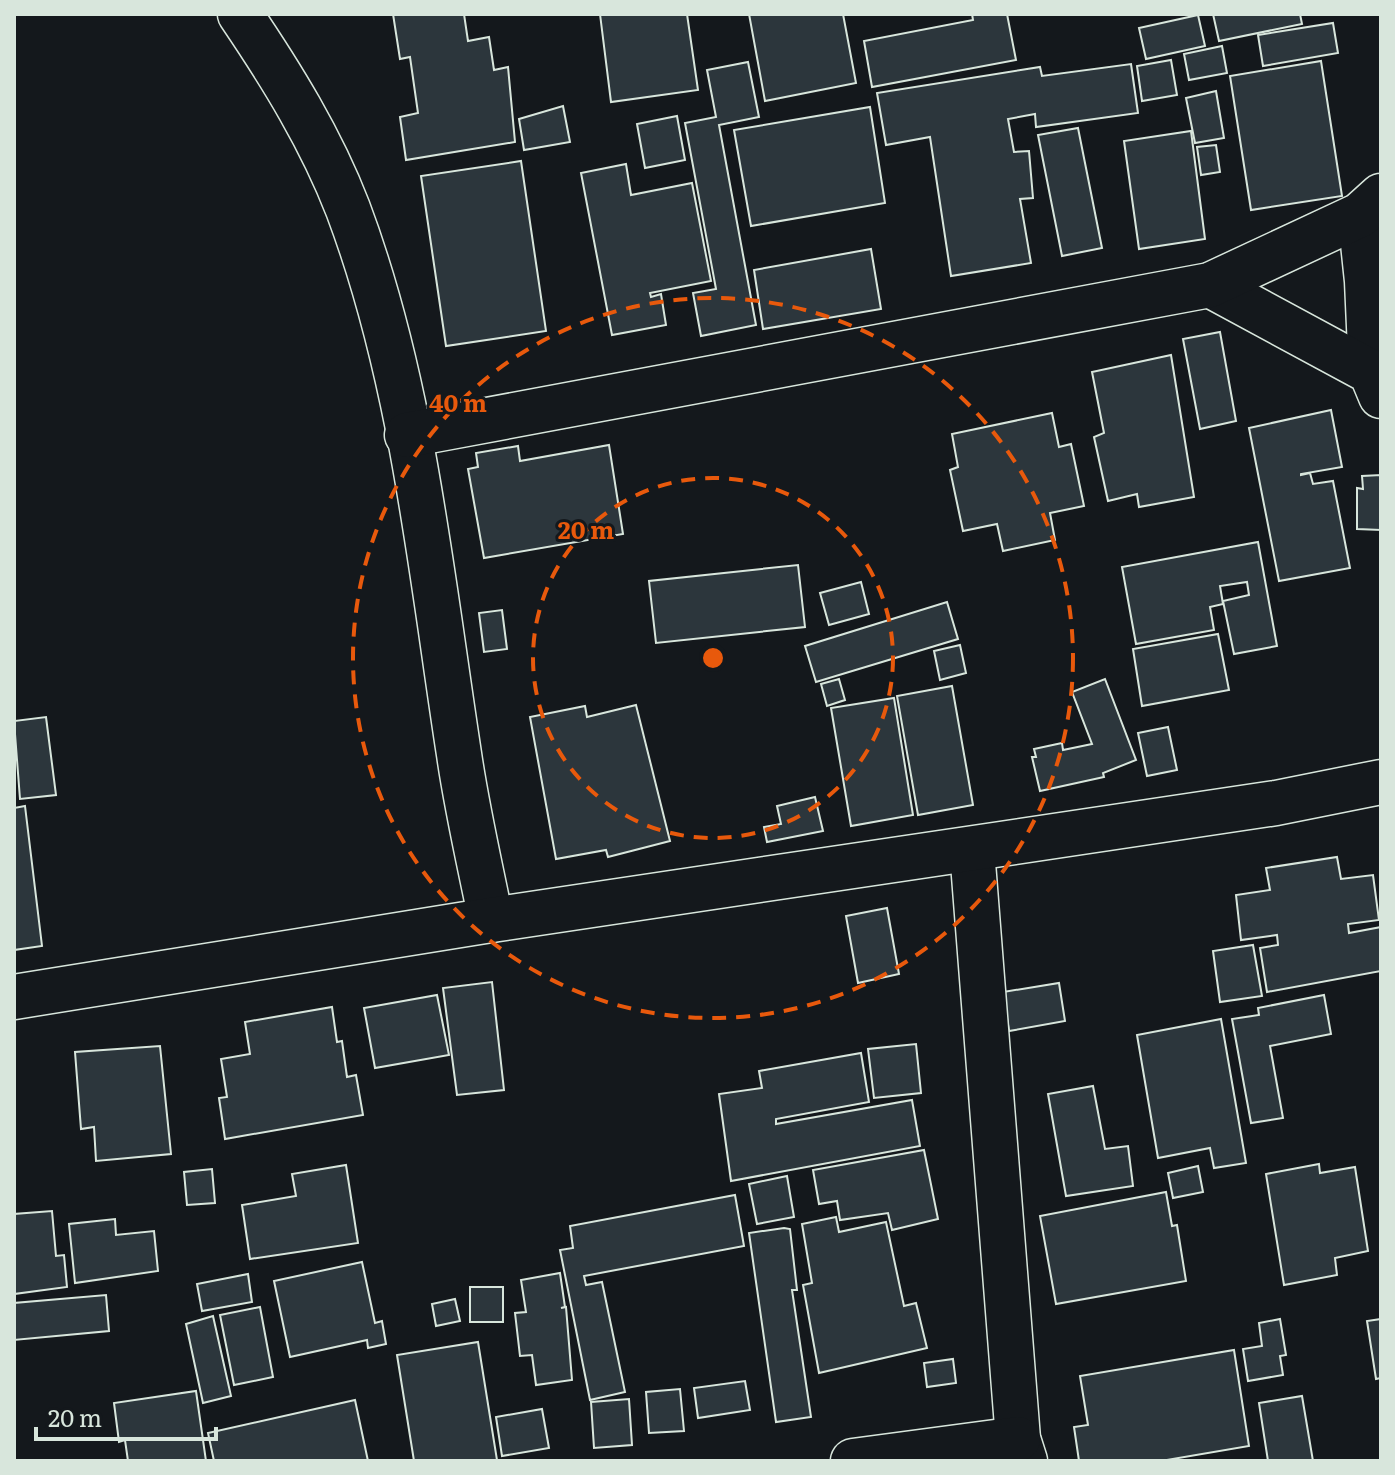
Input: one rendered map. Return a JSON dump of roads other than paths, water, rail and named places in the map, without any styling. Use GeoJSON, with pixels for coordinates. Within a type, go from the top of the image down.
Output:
{"type":"FeatureCollection","features":[{"type":"Feature","properties":{"kind":"street"},"geometry":{"type":"LineString","coordinates":[[240,14],[305,113],[348,210],[383,326],[407,435],[441,624],[459,757],[491,920]]}},
{"type":"Feature","properties":{"kind":"street"},"geometry":{"type":"LineString","coordinates":[[407,435],[1210,285],[1370,205],[1367,281],[1376,384]]}},
{"type":"Feature","properties":{"kind":"street"},"geometry":{"type":"LineString","coordinates":[[1210,285],[1376,384]]}},
{"type":"Feature","properties":{"kind":"street"},"geometry":{"type":"LineString","coordinates":[[14,997],[491,920],[1276,803],[1381,782]]}},
{"type":"Feature","properties":{"kind":"street"},"geometry":{"type":"LineString","coordinates":[[853,1461],[1022,1450],[972,850]]}}]}
